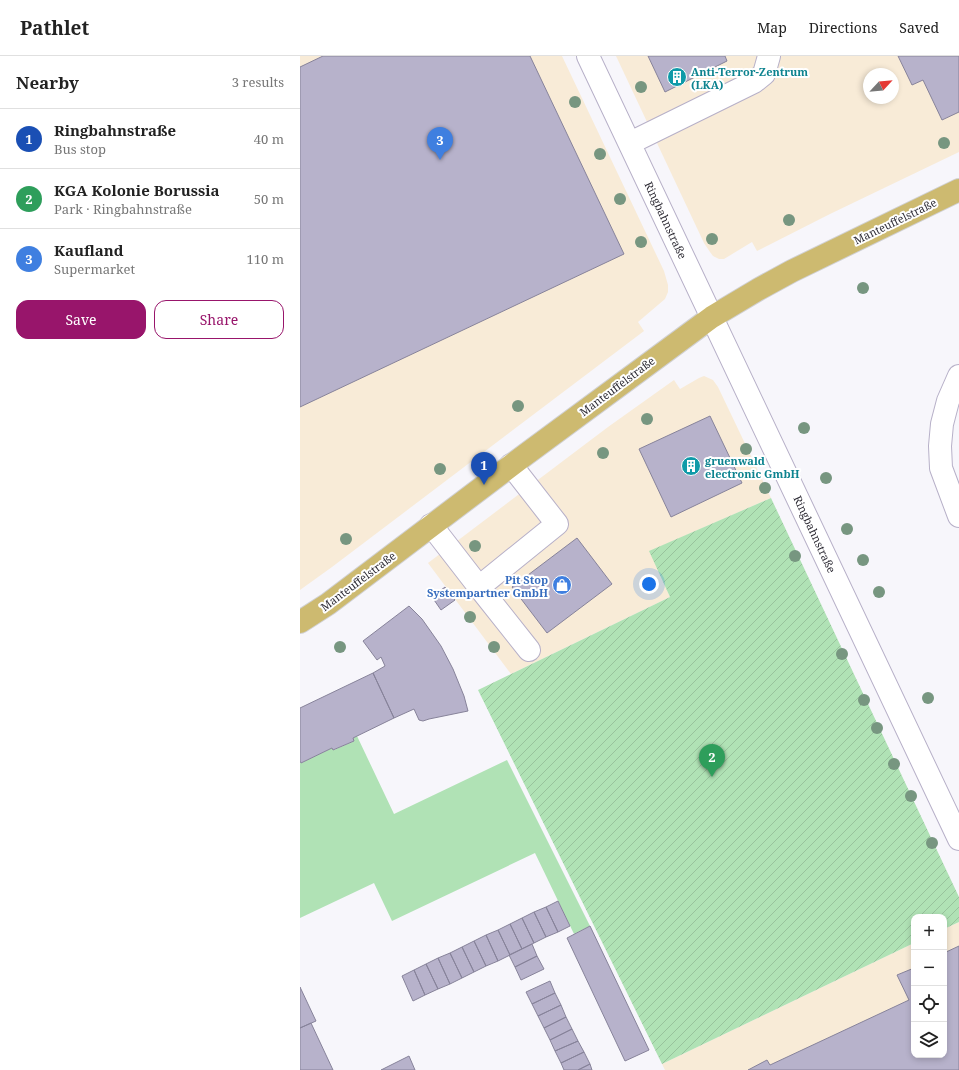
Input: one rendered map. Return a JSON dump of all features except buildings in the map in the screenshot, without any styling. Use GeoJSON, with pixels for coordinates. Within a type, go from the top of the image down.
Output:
{"type":"FeatureCollection","features":[{"type":"Feature","properties":{"kind":"main road","name":"Manteuffelstraße"},"geometry":{"type":"LineString","coordinates":[[300,622],[334,599],[511,465],[712,317],[792,271],[959,190]]}},
{"type":"Feature","properties":{"kind":"street","name":"Ringbahnstraße"},"geometry":{"type":"LineString","coordinates":[[588,56],[959,839]]}},
{"type":"Feature","properties":{"kind":"street"},"geometry":{"type":"LineString","coordinates":[[630,143],[754,82],[764,74],[769,56]]}},
{"type":"Feature","properties":{"kind":"street"},"geometry":{"type":"LineString","coordinates":[[959,376],[948,401],[942,424],[940,446],[941,468],[959,516]]}},
{"type":"Feature","properties":{"kind":"street"},"geometry":{"type":"LineString","coordinates":[[479,587],[557,524],[511,465]]}},
{"type":"Feature","properties":{"kind":"street"},"geometry":{"type":"LineString","coordinates":[[432,525],[529,650]]}},
{"type":"Feature","properties":{"kind":"shaded area"},"geometry":{"type":"Polygon","coordinates":[[[300,56],[562,56],[664,271],[668,285],[668,292],[665,299],[638,322],[644,331],[300,590],[300,56]]]}},
{"type":"Feature","properties":{"kind":"shaded area"},"geometry":{"type":"Polygon","coordinates":[[[616,56],[959,56],[959,152],[757,251],[752,242],[724,259],[719,259],[713,256],[704,243],[616,56]]]}},
{"type":"Feature","properties":{"kind":"shaded area"},"geometry":{"type":"Polygon","coordinates":[[[704,376],[713,380],[718,387],[771,498],[650,551],[670,597],[511,674],[428,563],[608,427],[674,380],[680,389],[704,376]]]}},
{"type":"Feature","properties":{"kind":"shaded area"},"geometry":{"type":"Polygon","coordinates":[[[959,922],[959,1070],[665,1070],[662,1064],[911,944],[911,1058],[947,1058],[947,928],[959,922]]]}},
{"type":"Feature","properties":{"kind":"green space"},"geometry":{"type":"Polygon","coordinates":[[[771,498],[959,897],[959,922],[947,928],[947,914],[911,914],[911,944],[662,1064],[478,690],[670,597],[649,551],[771,498]]]}},
{"type":"Feature","properties":{"kind":"green space"},"geometry":{"type":"Polygon","coordinates":[[[357,736],[394,814],[507,760],[590,926],[574,934],[535,853],[392,921],[374,883],[300,918],[300,761],[301,763],[332,748],[334,750],[354,741],[353,738],[357,736]]]}},
{"type":"Feature","properties":{"kind":"place","name":"Anti-Terror-Zentrum (LKA)"},"geometry":{"type":"Point","coordinates":[677,77]}},
{"type":"Feature","properties":{"kind":"place","name":"Kaufland"},"geometry":{"type":"Point","coordinates":[440,160]}},
{"type":"Feature","properties":{"kind":"place","name":"gruenwald electronic GmbH"},"geometry":{"type":"Point","coordinates":[691,466]}},
{"type":"Feature","properties":{"kind":"place","name":"Ringbahnstraße"},"geometry":{"type":"Point","coordinates":[484,485]}},
{"type":"Feature","properties":{"kind":"place","name":"Pit Stop Systempartner GmbH"},"geometry":{"type":"Point","coordinates":[562,585]}},
{"type":"Feature","properties":{"kind":"place","name":"KGA Kolonie Borussia"},"geometry":{"type":"Point","coordinates":[712,777]}}]}
